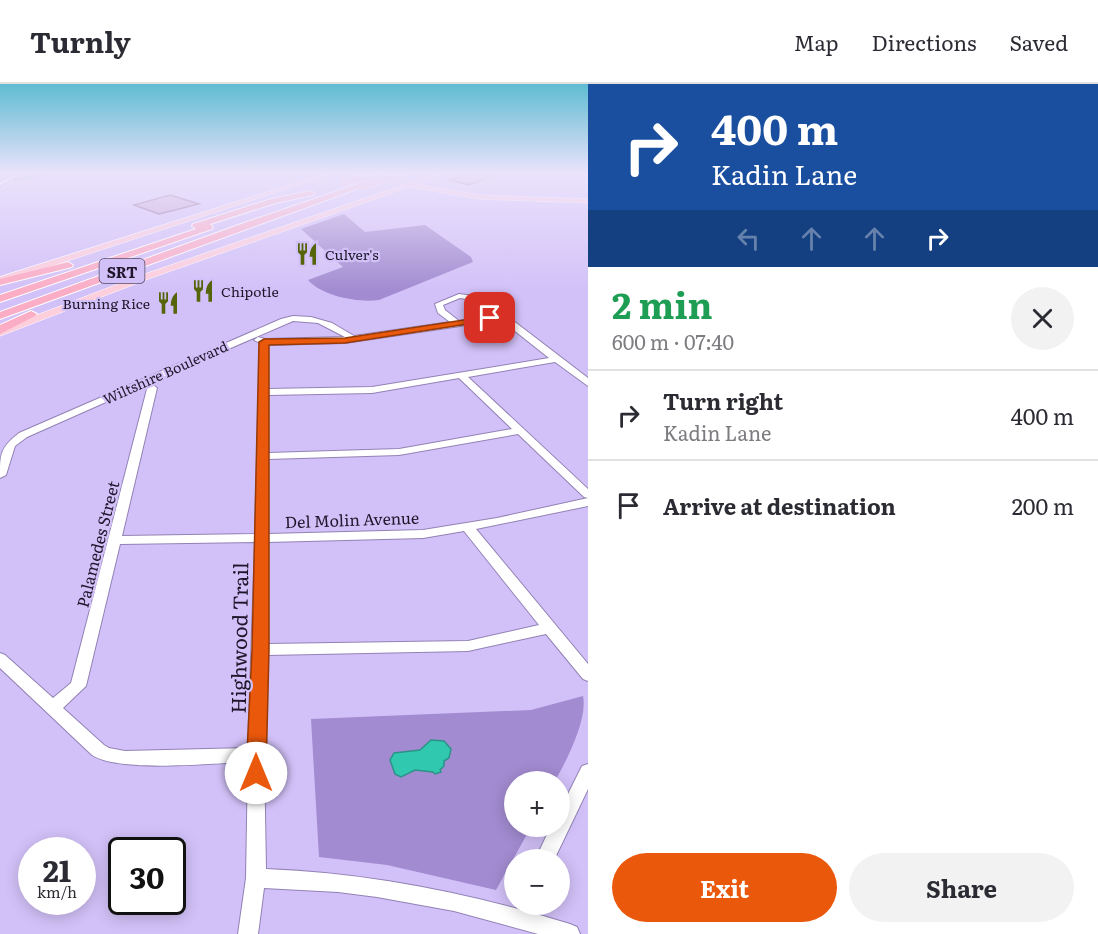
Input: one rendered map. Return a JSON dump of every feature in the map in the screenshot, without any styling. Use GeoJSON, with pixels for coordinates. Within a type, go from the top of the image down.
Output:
{"type":"FeatureCollection","features":[{"type":"Feature","properties":{"kind":"highway"},"geometry":{"type":"LineString","coordinates":[[0,281],[74,263],[240,212]]}},
{"type":"Feature","properties":{"kind":"highway","name":"SRT"},"geometry":{"type":"LineString","coordinates":[[0,299],[255,212]]}},
{"type":"Feature","properties":{"kind":"highway","name":"SRT"},"geometry":{"type":"LineString","coordinates":[[0,316],[286,212]]}},
{"type":"Feature","properties":{"kind":"highway"},"geometry":{"type":"LineString","coordinates":[[0,332],[59,302],[182,256],[244,226]]}},
{"type":"Feature","properties":{"kind":"main road"},"geometry":{"type":"LineString","coordinates":[[0,281],[212,212]]}},
{"type":"Feature","properties":{"kind":"main road"},"geometry":{"type":"LineString","coordinates":[[0,332],[145,277],[331,212]]}},
{"type":"Feature","properties":{"kind":"street"},"geometry":{"type":"LineString","coordinates":[[457,323],[439,306],[441,303],[459,296],[479,299],[588,382]]}},
{"type":"Feature","properties":{"kind":"street"},"geometry":{"type":"LineString","coordinates":[[249,336],[264,342],[353,339],[502,317]]}},
{"type":"Feature","properties":{"kind":"street","name":"Wiltshire Boulevard"},"geometry":{"type":"LineString","coordinates":[[0,475],[8,449],[17,438],[287,320],[304,318],[336,328],[353,339]]}},
{"type":"Feature","properties":{"kind":"street","name":"Highwood Trail"},"geometry":{"type":"LineString","coordinates":[[248,934],[256,878],[256,755],[260,650],[264,342]]}},
{"type":"Feature","properties":{"kind":"street"},"geometry":{"type":"LineString","coordinates":[[263,392],[372,390],[557,359]]}},
{"type":"Feature","properties":{"kind":"street"},"geometry":{"type":"LineString","coordinates":[[461,375],[588,495]]}},
{"type":"Feature","properties":{"kind":"street","name":"Palamedes Street"},"geometry":{"type":"LineString","coordinates":[[52,708],[78,686],[152,388],[141,382]]}},
{"type":"Feature","properties":{"kind":"street"},"geometry":{"type":"LineString","coordinates":[[262,456],[399,452],[519,431]]}},
{"type":"Feature","properties":{"kind":"street","name":"Del Molin Avenue"},"geometry":{"type":"LineString","coordinates":[[115,540],[400,536],[468,528],[588,502]]}},
{"type":"Feature","properties":{"kind":"street"},"geometry":{"type":"LineString","coordinates":[[468,528],[588,675]]}},
{"type":"Feature","properties":{"kind":"street"},"geometry":{"type":"LineString","coordinates":[[260,650],[468,646],[550,628]]}},
{"type":"Feature","properties":{"kind":"street"},"geometry":{"type":"LineString","coordinates":[[0,659],[98,750],[112,757],[256,755]]}},
{"type":"Feature","properties":{"kind":"street"},"geometry":{"type":"LineString","coordinates":[[549,849],[588,771]]}},
{"type":"Feature","properties":{"kind":"street"},"geometry":{"type":"LineString","coordinates":[[256,878],[328,880],[406,890],[504,908]]}},
{"type":"Feature","properties":{"kind":"street"},"geometry":{"type":"LineString","coordinates":[[529,915],[570,934]]}},
{"type":"Feature","properties":{"kind":"shaded area"},"geometry":{"type":"Polygon","coordinates":[[[344,214],[365,232],[425,225],[471,257],[473,262],[379,300],[351,299],[331,294],[314,286],[308,280],[343,267],[301,229],[344,214]]]}},
{"type":"Feature","properties":{"kind":"shaded area"},"geometry":{"type":"Polygon","coordinates":[[[583,696],[584,705],[580,727],[560,771],[504,771],[504,837],[525,837],[519,849],[504,849],[504,876],[496,890],[387,865],[319,857],[311,719],[531,710],[583,696]]]}},
{"type":"Feature","properties":{"kind":"shaded area"},"geometry":{"type":"Polygon","coordinates":[[[431,740],[444,741],[451,749],[441,772],[435,774],[415,770],[401,777],[395,774],[390,760],[394,753],[420,750],[431,740]]]}},
{"type":"Feature","properties":{"kind":"place","name":"Culver's"},"geometry":{"type":"Point","coordinates":[307,254]}},
{"type":"Feature","properties":{"kind":"place","name":"Chipotle"},"geometry":{"type":"Point","coordinates":[203,291]}},
{"type":"Feature","properties":{"kind":"place","name":"Burning Rice"},"geometry":{"type":"Point","coordinates":[168,303]}},
{"type":"Feature","properties":{"kind":"route"},"geometry":{"type":"LineString","coordinates":[[256,773],[264,342],[345,340],[490,318]]}}]}
